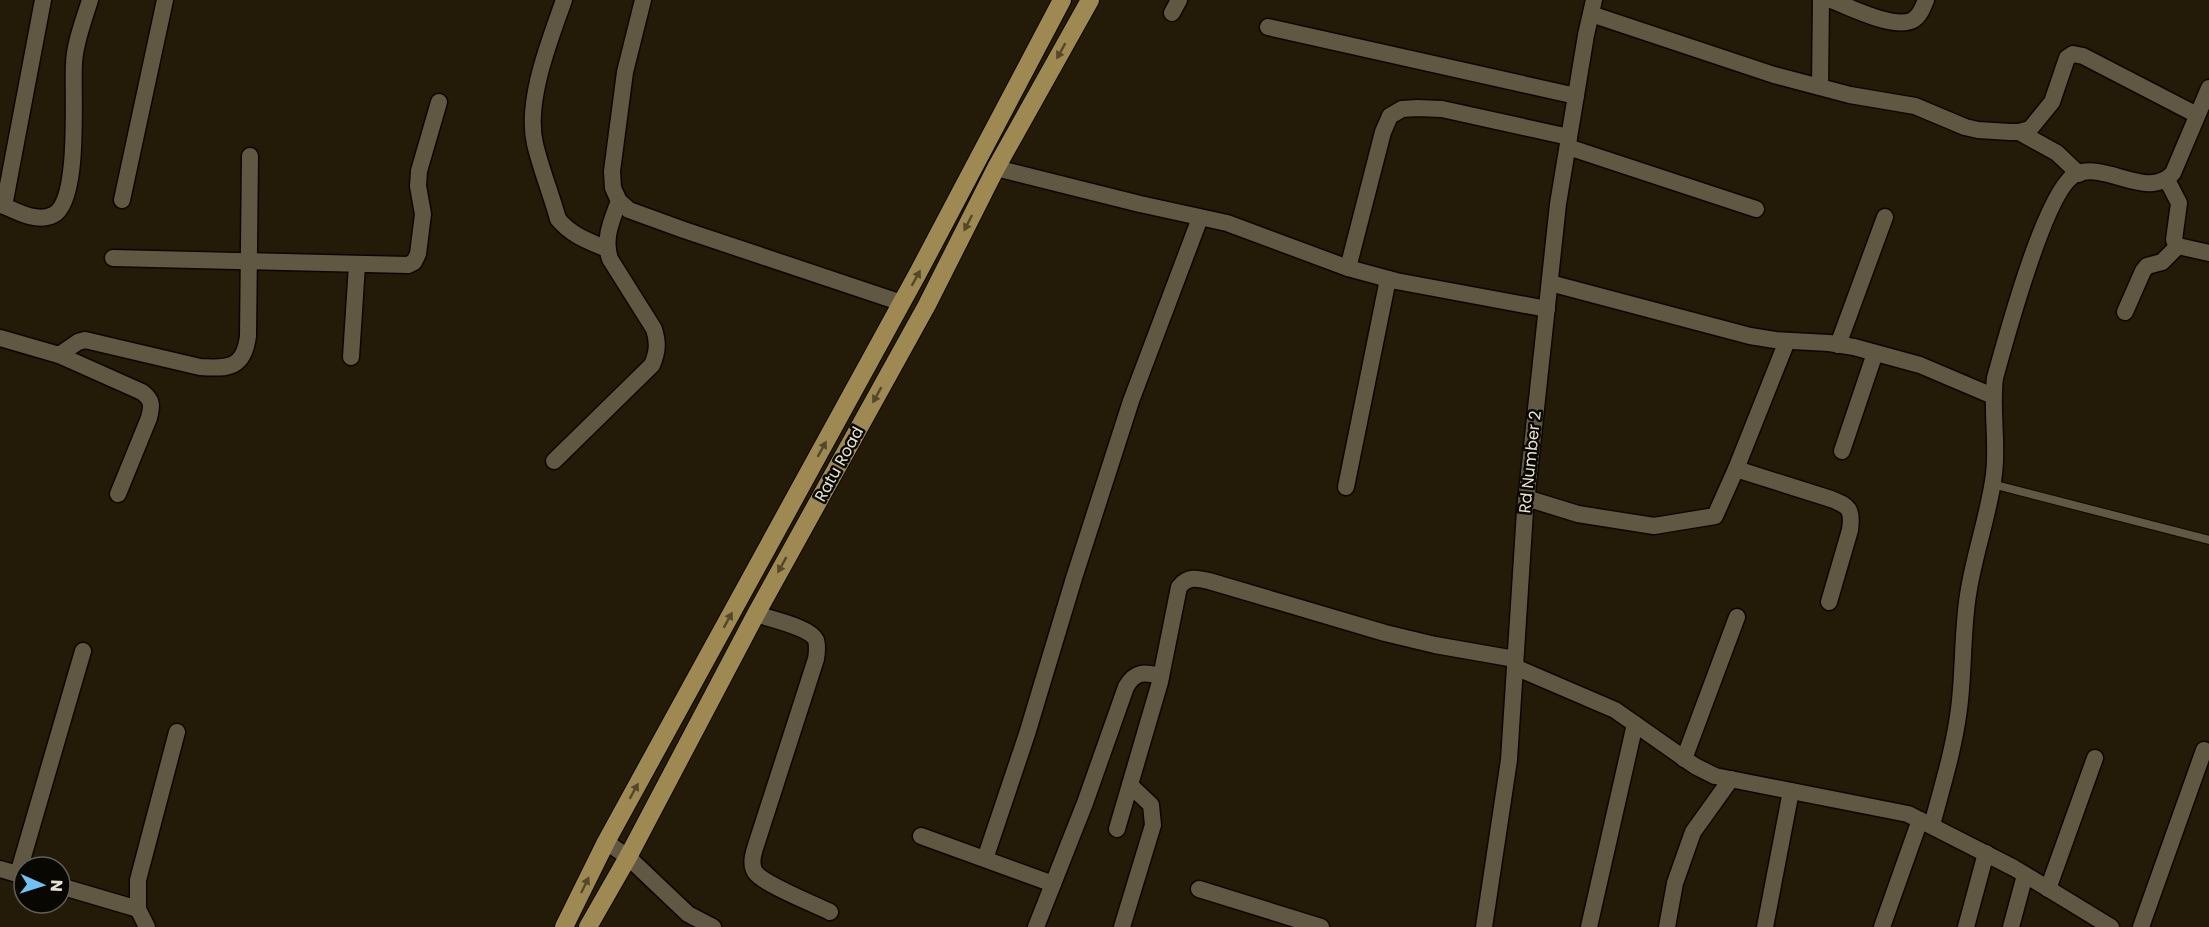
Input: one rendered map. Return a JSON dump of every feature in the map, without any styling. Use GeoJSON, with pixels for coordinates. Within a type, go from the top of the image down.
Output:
{"type":"FeatureCollection","features":[{"type":"Feature","properties":{"kind":"main road","name":"Ratu Road"},"geometry":{"type":"LineString","coordinates":[[564,927],[606,842],[902,303],[1062,0]]}},
{"type":"Feature","properties":{"kind":"main road","name":"Ratu Road"},"geometry":{"type":"LineString","coordinates":[[588,927],[756,614],[927,305],[996,168],[1090,0]]}},
{"type":"Feature","properties":{"kind":"street"},"geometry":{"type":"LineString","coordinates":[[43,0],[2,205],[43,218],[55,214],[63,206],[67,194],[73,139],[74,63],[90,0]]}},
{"type":"Feature","properties":{"kind":"street"},"geometry":{"type":"LineString","coordinates":[[122,200],[165,0]]}},
{"type":"Feature","properties":{"kind":"street"},"geometry":{"type":"LineString","coordinates":[[564,0],[541,66],[535,97],[534,142],[558,219],[566,229],[582,239],[607,249]]}},
{"type":"Feature","properties":{"kind":"street"},"geometry":{"type":"LineString","coordinates":[[643,0],[625,72],[612,171],[613,188],[619,201],[629,210],[684,230],[902,303]]}},
{"type":"Feature","properties":{"kind":"street"},"geometry":{"type":"LineString","coordinates":[[1820,87],[1821,0]]}},
{"type":"Feature","properties":{"kind":"street"},"geometry":{"type":"LineString","coordinates":[[1831,0],[1882,19],[1903,23],[1914,19],[1921,12],[1926,0]]}},
{"type":"Feature","properties":{"kind":"street"},"geometry":{"type":"LineString","coordinates":[[1593,7],[1774,75],[1850,95],[1915,106],[1965,127],[1978,130],[2019,132],[2030,129],[2052,102],[2067,58],[2073,54],[2198,115]]}},
{"type":"Feature","properties":{"kind":"street","name":"Rd Number 2"},"geometry":{"type":"LineString","coordinates":[[1484,927],[1509,760],[1526,498],[1558,204],[1593,7]]}},
{"type":"Feature","properties":{"kind":"street"},"geometry":{"type":"LineString","coordinates":[[1268,27],[1576,96]]}},
{"type":"Feature","properties":{"kind":"street"},"geometry":{"type":"LineString","coordinates":[[1882,927],[1926,823],[1949,759],[1959,711],[1968,594],[1992,484],[1996,449],[1993,396],[1995,378],[2035,249],[2055,201],[2067,183],[2079,174],[2097,173],[2146,183],[2168,180],[2174,173],[2209,88]]}},
{"type":"Feature","properties":{"kind":"street"},"geometry":{"type":"LineString","coordinates":[[113,258],[408,265],[414,262],[418,254],[423,214],[418,186],[419,171],[439,102]]}},
{"type":"Feature","properties":{"kind":"street"},"geometry":{"type":"LineString","coordinates":[[1348,268],[1383,132],[1390,116],[1402,109],[1442,109],[1569,142],[1756,209]]}},
{"type":"Feature","properties":{"kind":"street"},"geometry":{"type":"LineString","coordinates":[[2019,132],[2057,153],[2079,174]]}},
{"type":"Feature","properties":{"kind":"street"},"geometry":{"type":"LineString","coordinates":[[59,355],[85,340],[182,364],[218,368],[232,366],[239,361],[246,349],[250,156]]}},
{"type":"Feature","properties":{"kind":"street"},"geometry":{"type":"LineString","coordinates":[[996,168],[1227,223],[1348,268],[1388,279],[1547,309]]}},
{"type":"Feature","properties":{"kind":"street"},"geometry":{"type":"LineString","coordinates":[[2168,180],[2179,203],[2174,240],[2178,246],[2209,253]]}},
{"type":"Feature","properties":{"kind":"street"},"geometry":{"type":"LineString","coordinates":[[554,461],[652,365],[657,354],[658,341],[654,328],[610,259],[607,249],[607,235],[619,201]]}},
{"type":"Feature","properties":{"kind":"street"},"geometry":{"type":"LineString","coordinates":[[1838,345],[1885,217]]}},
{"type":"Feature","properties":{"kind":"street"},"geometry":{"type":"LineString","coordinates":[[985,859],[1027,734],[1131,401],[1200,218]]}},
{"type":"Feature","properties":{"kind":"street"},"geometry":{"type":"LineString","coordinates":[[2125,312],[2147,266],[2162,262],[2178,246]]}},
{"type":"Feature","properties":{"kind":"street"},"geometry":{"type":"LineString","coordinates":[[351,357],[357,265]]}},
{"type":"Feature","properties":{"kind":"street"},"geometry":{"type":"LineString","coordinates":[[1346,487],[1388,279]]}},
{"type":"Feature","properties":{"kind":"street"},"geometry":{"type":"LineString","coordinates":[[1550,283],[1750,336],[1838,345],[1875,353],[1920,365],[1993,396]]}},
{"type":"Feature","properties":{"kind":"street"},"geometry":{"type":"LineString","coordinates":[[0,338],[59,355],[142,392],[150,398],[152,406],[149,418],[118,494]]}},
{"type":"Feature","properties":{"kind":"street"},"geometry":{"type":"LineString","coordinates":[[1526,498],[1578,514],[1654,526],[1715,516],[1787,341]]}},
{"type":"Feature","properties":{"kind":"street"},"geometry":{"type":"LineString","coordinates":[[1842,451],[1875,353]]}},
{"type":"Feature","properties":{"kind":"street"},"geometry":{"type":"LineString","coordinates":[[1736,469],[1831,499],[1844,504],[1850,510],[1852,518],[1850,530],[1829,603]]}},
{"type":"Feature","properties":{"kind":"street"},"geometry":{"type":"LineString","coordinates":[[1116,829],[1161,676],[1179,587],[1184,581],[1194,578],[1385,633],[1515,663],[1615,710],[1684,759],[1715,776],[1908,813],[2025,874],[2111,927]]}},
{"type":"Feature","properties":{"kind":"street"},"geometry":{"type":"LineString","coordinates":[[756,614],[805,630],[815,638],[818,647],[758,839],[752,861],[754,871],[763,880],[830,912]]}},
{"type":"Feature","properties":{"kind":"street"},"geometry":{"type":"LineString","coordinates":[[1684,759],[1737,617]]}},
{"type":"Feature","properties":{"kind":"street"},"geometry":{"type":"LineString","coordinates":[[26,855],[82,651]]}},
{"type":"Feature","properties":{"kind":"street"},"geometry":{"type":"LineString","coordinates":[[1036,927],[1085,803],[1126,687],[1138,674],[1145,672],[1161,676]]}},
{"type":"Feature","properties":{"kind":"street"},"geometry":{"type":"LineString","coordinates":[[1589,927],[1635,724]]}},
{"type":"Feature","properties":{"kind":"street"},"geometry":{"type":"LineString","coordinates":[[147,927],[138,909],[138,880],[177,732]]}},
{"type":"Feature","properties":{"kind":"street"},"geometry":{"type":"LineString","coordinates":[[2141,927],[2204,750]]}},
{"type":"Feature","properties":{"kind":"street"},"geometry":{"type":"LineString","coordinates":[[2048,889],[2095,758]]}},
{"type":"Feature","properties":{"kind":"street"},"geometry":{"type":"LineString","coordinates":[[1667,927],[1675,883],[1689,841],[1731,779]]}},
{"type":"Feature","properties":{"kind":"street"},"geometry":{"type":"LineString","coordinates":[[1122,927],[1153,825],[1151,806],[1130,785]]}},
{"type":"Feature","properties":{"kind":"street"},"geometry":{"type":"LineString","coordinates":[[1765,927],[1791,791]]}},
{"type":"Feature","properties":{"kind":"street"},"geometry":{"type":"LineString","coordinates":[[921,836],[1053,884]]}},
{"type":"Feature","properties":{"kind":"street"},"geometry":{"type":"LineString","coordinates":[[606,842],[627,857],[688,914],[714,927]]}},
{"type":"Feature","properties":{"kind":"street"},"geometry":{"type":"LineString","coordinates":[[1966,927],[1986,853]]}},
{"type":"Feature","properties":{"kind":"street"},"geometry":{"type":"LineString","coordinates":[[2011,927],[2025,874]]}},
{"type":"Feature","properties":{"kind":"street"},"geometry":{"type":"LineString","coordinates":[[1199,889],[1316,926]]}},
{"type":"Feature","properties":{"kind":"street"},"geometry":{"type":"LineString","coordinates":[[72,890],[138,909]]}},
{"type":"Feature","properties":{"kind":"lane"},"geometry":{"type":"LineString","coordinates":[[1992,484],[2209,540]]}}]}
